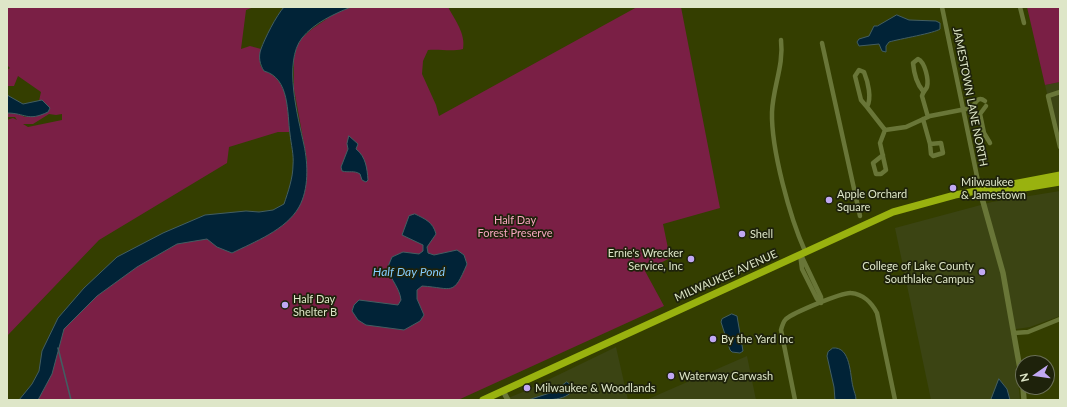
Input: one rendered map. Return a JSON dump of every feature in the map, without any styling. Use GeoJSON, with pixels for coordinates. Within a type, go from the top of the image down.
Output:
{"type":"FeatureCollection","features":[{"type":"Feature","properties":{"kind":"main road"},"geometry":{"type":"LineString","coordinates":[[1052,176],[1060,168]]}},
{"type":"Feature","properties":{"kind":"main road","name":"MILWAUKEE AVENUE"},"geometry":{"type":"LineString","coordinates":[[483,400],[496,398],[503,391],[893,212],[939,198],[982,190],[993,186],[1060,175]]}},
{"type":"Feature","properties":{"kind":"main road","name":"MILWAUKEE AVENUE"},"geometry":{"type":"LineString","coordinates":[[982,190],[994,193],[1059,184]]}},
{"type":"Feature","properties":{"kind":"street","name":"JAMESTOWN LANE NORTH"},"geometry":{"type":"LineString","coordinates":[[942,7],[982,190]]}},
{"type":"Feature","properties":{"kind":"street"},"geometry":{"type":"LineString","coordinates":[[1020,7],[1024,23]]}},
{"type":"Feature","properties":{"kind":"street"},"geometry":{"type":"LineString","coordinates":[[781,40],[781,69],[773,105],[773,134],[796,232],[803,253],[802,268],[816,299],[821,302]]}},
{"type":"Feature","properties":{"kind":"street"},"geometry":{"type":"LineString","coordinates":[[822,43],[860,216]]}},
{"type":"Feature","properties":{"kind":"street"},"geometry":{"type":"LineString","coordinates":[[923,91],[917,82],[913,66],[913,63],[918,59],[923,63],[926,76],[927,88],[923,91],[922,96],[928,117]]}},
{"type":"Feature","properties":{"kind":"street"},"geometry":{"type":"LineString","coordinates":[[866,107],[870,102],[870,97],[864,72],[859,70],[855,76],[862,100],[866,107],[885,130]]}},
{"type":"Feature","properties":{"kind":"street"},"geometry":{"type":"LineString","coordinates":[[1060,92],[1048,96],[1060,146]]}},
{"type":"Feature","properties":{"kind":"street"},"geometry":{"type":"LineString","coordinates":[[971,108],[976,100],[982,99],[985,101]]}},
{"type":"Feature","properties":{"kind":"street"},"geometry":{"type":"LineString","coordinates":[[980,114],[986,106]]}},
{"type":"Feature","properties":{"kind":"street"},"geometry":{"type":"LineString","coordinates":[[885,130],[906,127],[928,117],[971,108],[977,110],[980,114],[984,133],[990,143]]}},
{"type":"Feature","properties":{"kind":"street"},"geometry":{"type":"LineString","coordinates":[[923,119],[930,144]]}},
{"type":"Feature","properties":{"kind":"street"},"geometry":{"type":"LineString","coordinates":[[883,155],[880,139],[885,130]]}},
{"type":"Feature","properties":{"kind":"street"},"geometry":{"type":"LineString","coordinates":[[982,190],[1003,273],[1018,355]]}},
{"type":"Feature","properties":{"kind":"street"},"geometry":{"type":"LineString","coordinates":[[795,400],[783,342],[782,325],[788,318],[821,302],[842,294],[852,293],[864,297],[872,304],[877,313],[894,400]]}},
{"type":"Feature","properties":{"kind":"street"},"geometry":{"type":"LineString","coordinates":[[1014,333],[1028,332],[1060,319]]}},
{"type":"Feature","properties":{"kind":"street"},"geometry":{"type":"LineString","coordinates":[[503,391],[508,400]]}},
{"type":"Feature","properties":{"kind":"shaded area"},"geometry":{"type":"Polygon","coordinates":[[[1060,82],[1060,147],[1045,85],[1060,82]]]}},
{"type":"Feature","properties":{"kind":"shaded area","name":"College of Lake County Southlake Campus"},"geometry":{"type":"Polygon","coordinates":[[[1060,191],[1060,316],[1030,327],[1010,330],[1015,355],[1015,395],[1019,395],[1020,400],[931,400],[895,228],[992,202],[1060,191]]]}},
{"type":"Feature","properties":{"kind":"shaded area"},"geometry":{"type":"Polygon","coordinates":[[[616,347],[628,400],[503,400],[523,392],[616,347]]]}},
{"type":"Feature","properties":{"kind":"shaded area"},"geometry":{"type":"Polygon","coordinates":[[[747,356],[756,400],[646,400],[747,356]]]}},
{"type":"Feature","properties":{"kind":"green space"},"geometry":{"type":"Polygon","coordinates":[[[7,7],[254,7],[246,10],[241,49],[250,46],[261,49],[260,65],[264,71],[278,80],[286,96],[289,115],[289,132],[278,132],[229,147],[227,163],[99,240],[7,336],[7,120],[13,118],[17,120],[15,117],[7,117],[7,113],[16,113],[25,117],[49,108],[42,100],[39,101],[41,92],[18,76],[14,86],[7,86],[7,70],[10,68],[7,65],[7,7]],[[49,114],[33,124],[23,124],[28,127],[62,120],[62,114],[49,114]]]}},
{"type":"Feature","properties":{"kind":"green space","name":"Half Day Forest Preserve"},"geometry":{"type":"Polygon","coordinates":[[[351,7],[448,7],[457,22],[463,38],[463,49],[428,50],[423,61],[422,74],[436,105],[439,116],[637,7],[681,7],[720,208],[663,224],[670,258],[645,271],[664,306],[458,400],[26,400],[31,393],[55,328],[160,246],[276,218],[298,195],[307,160],[294,89],[294,58],[297,46],[302,38],[312,29],[334,14],[351,7]]]}},
{"type":"Feature","properties":{"kind":"green space"},"geometry":{"type":"Polygon","coordinates":[[[1027,7],[1060,7],[1060,82],[1045,85],[1027,7]]]}},
{"type":"Feature","properties":{"kind":"water"},"geometry":{"type":"Polygon","coordinates":[[[284,7],[351,7],[318,23],[302,38],[296,48],[293,61],[294,90],[307,168],[305,192],[299,207],[278,229],[232,253],[217,247],[207,239],[177,244],[137,267],[97,296],[64,329],[52,374],[38,400],[19,400],[32,384],[39,371],[42,351],[58,318],[84,288],[117,257],[163,233],[205,215],[246,211],[259,212],[273,210],[284,204],[289,190],[293,170],[293,153],[286,97],[279,81],[264,71],[261,64],[260,52],[268,33],[284,7]]]}},
{"type":"Feature","properties":{"kind":"water"},"geometry":{"type":"Polygon","coordinates":[[[897,15],[909,20],[936,21],[940,23],[940,29],[889,42],[886,46],[886,52],[882,51],[879,44],[859,46],[857,42],[859,39],[869,36],[874,26],[877,26],[897,15]]]}},
{"type":"Feature","properties":{"kind":"water"},"geometry":{"type":"Polygon","coordinates":[[[7,95],[23,104],[42,100],[50,108],[48,112],[31,117],[7,113],[7,95]]]}},
{"type":"Feature","properties":{"kind":"water"},"geometry":{"type":"Polygon","coordinates":[[[349,136],[358,144],[356,149],[362,156],[367,171],[368,180],[366,182],[362,180],[360,174],[358,173],[342,171],[341,167],[348,149],[347,144],[349,136]]]}},
{"type":"Feature","properties":{"kind":"water","name":"Half Day Pond"},"geometry":{"type":"Polygon","coordinates":[[[415,214],[428,221],[435,230],[436,234],[427,247],[428,253],[434,255],[457,250],[464,255],[467,264],[455,286],[446,289],[422,286],[417,290],[417,299],[424,315],[420,321],[404,330],[366,325],[358,320],[352,311],[354,305],[359,300],[398,305],[401,300],[400,296],[387,269],[392,257],[403,252],[419,254],[423,251],[423,245],[402,235],[409,216],[415,214]]]}},
{"type":"Feature","properties":{"kind":"water"},"geometry":{"type":"Polygon","coordinates":[[[732,314],[737,316],[743,351],[740,353],[732,352],[730,350],[721,322],[722,319],[732,314]]]}},
{"type":"Feature","properties":{"kind":"water"},"geometry":{"type":"Polygon","coordinates":[[[833,348],[839,349],[843,352],[849,363],[856,400],[835,400],[834,387],[827,356],[828,352],[833,348]]]}},
{"type":"Feature","properties":{"kind":"water"},"geometry":{"type":"Polygon","coordinates":[[[999,379],[1007,389],[1010,400],[991,400],[999,379]]]}},
{"type":"Feature","properties":{"kind":"water"},"geometry":{"type":"Polygon","coordinates":[[[567,382],[573,389],[566,396],[546,400],[528,400],[553,392],[567,382]]]}},
{"type":"Feature","properties":{"kind":"waterway"},"geometry":{"type":"LineString","coordinates":[[58,348],[71,400]]}},
{"type":"Feature","properties":{"kind":"place","name":"Milwaukee & Jamestown"},"geometry":{"type":"Point","coordinates":[953,188]}},
{"type":"Feature","properties":{"kind":"place","name":"Apple Orchard Square"},"geometry":{"type":"Point","coordinates":[829,200]}},
{"type":"Feature","properties":{"kind":"place","name":"Shell"},"geometry":{"type":"Point","coordinates":[742,234]}},
{"type":"Feature","properties":{"kind":"place","name":"Ernie's Wrecker Service, Inc"},"geometry":{"type":"Point","coordinates":[691,259]}},
{"type":"Feature","properties":{"kind":"place","name":"College of Lake County Southlake Campus"},"geometry":{"type":"Point","coordinates":[982,272]}},
{"type":"Feature","properties":{"kind":"place","name":"Half Day Shelter B"},"geometry":{"type":"Point","coordinates":[285,305]}},
{"type":"Feature","properties":{"kind":"place","name":"By the Yard Inc"},"geometry":{"type":"Point","coordinates":[713,339]}},
{"type":"Feature","properties":{"kind":"place","name":"Waterway Carwash"},"geometry":{"type":"Point","coordinates":[671,376]}},
{"type":"Feature","properties":{"kind":"place","name":"Milwaukee & Woodlands"},"geometry":{"type":"Point","coordinates":[527,388]}}]}
